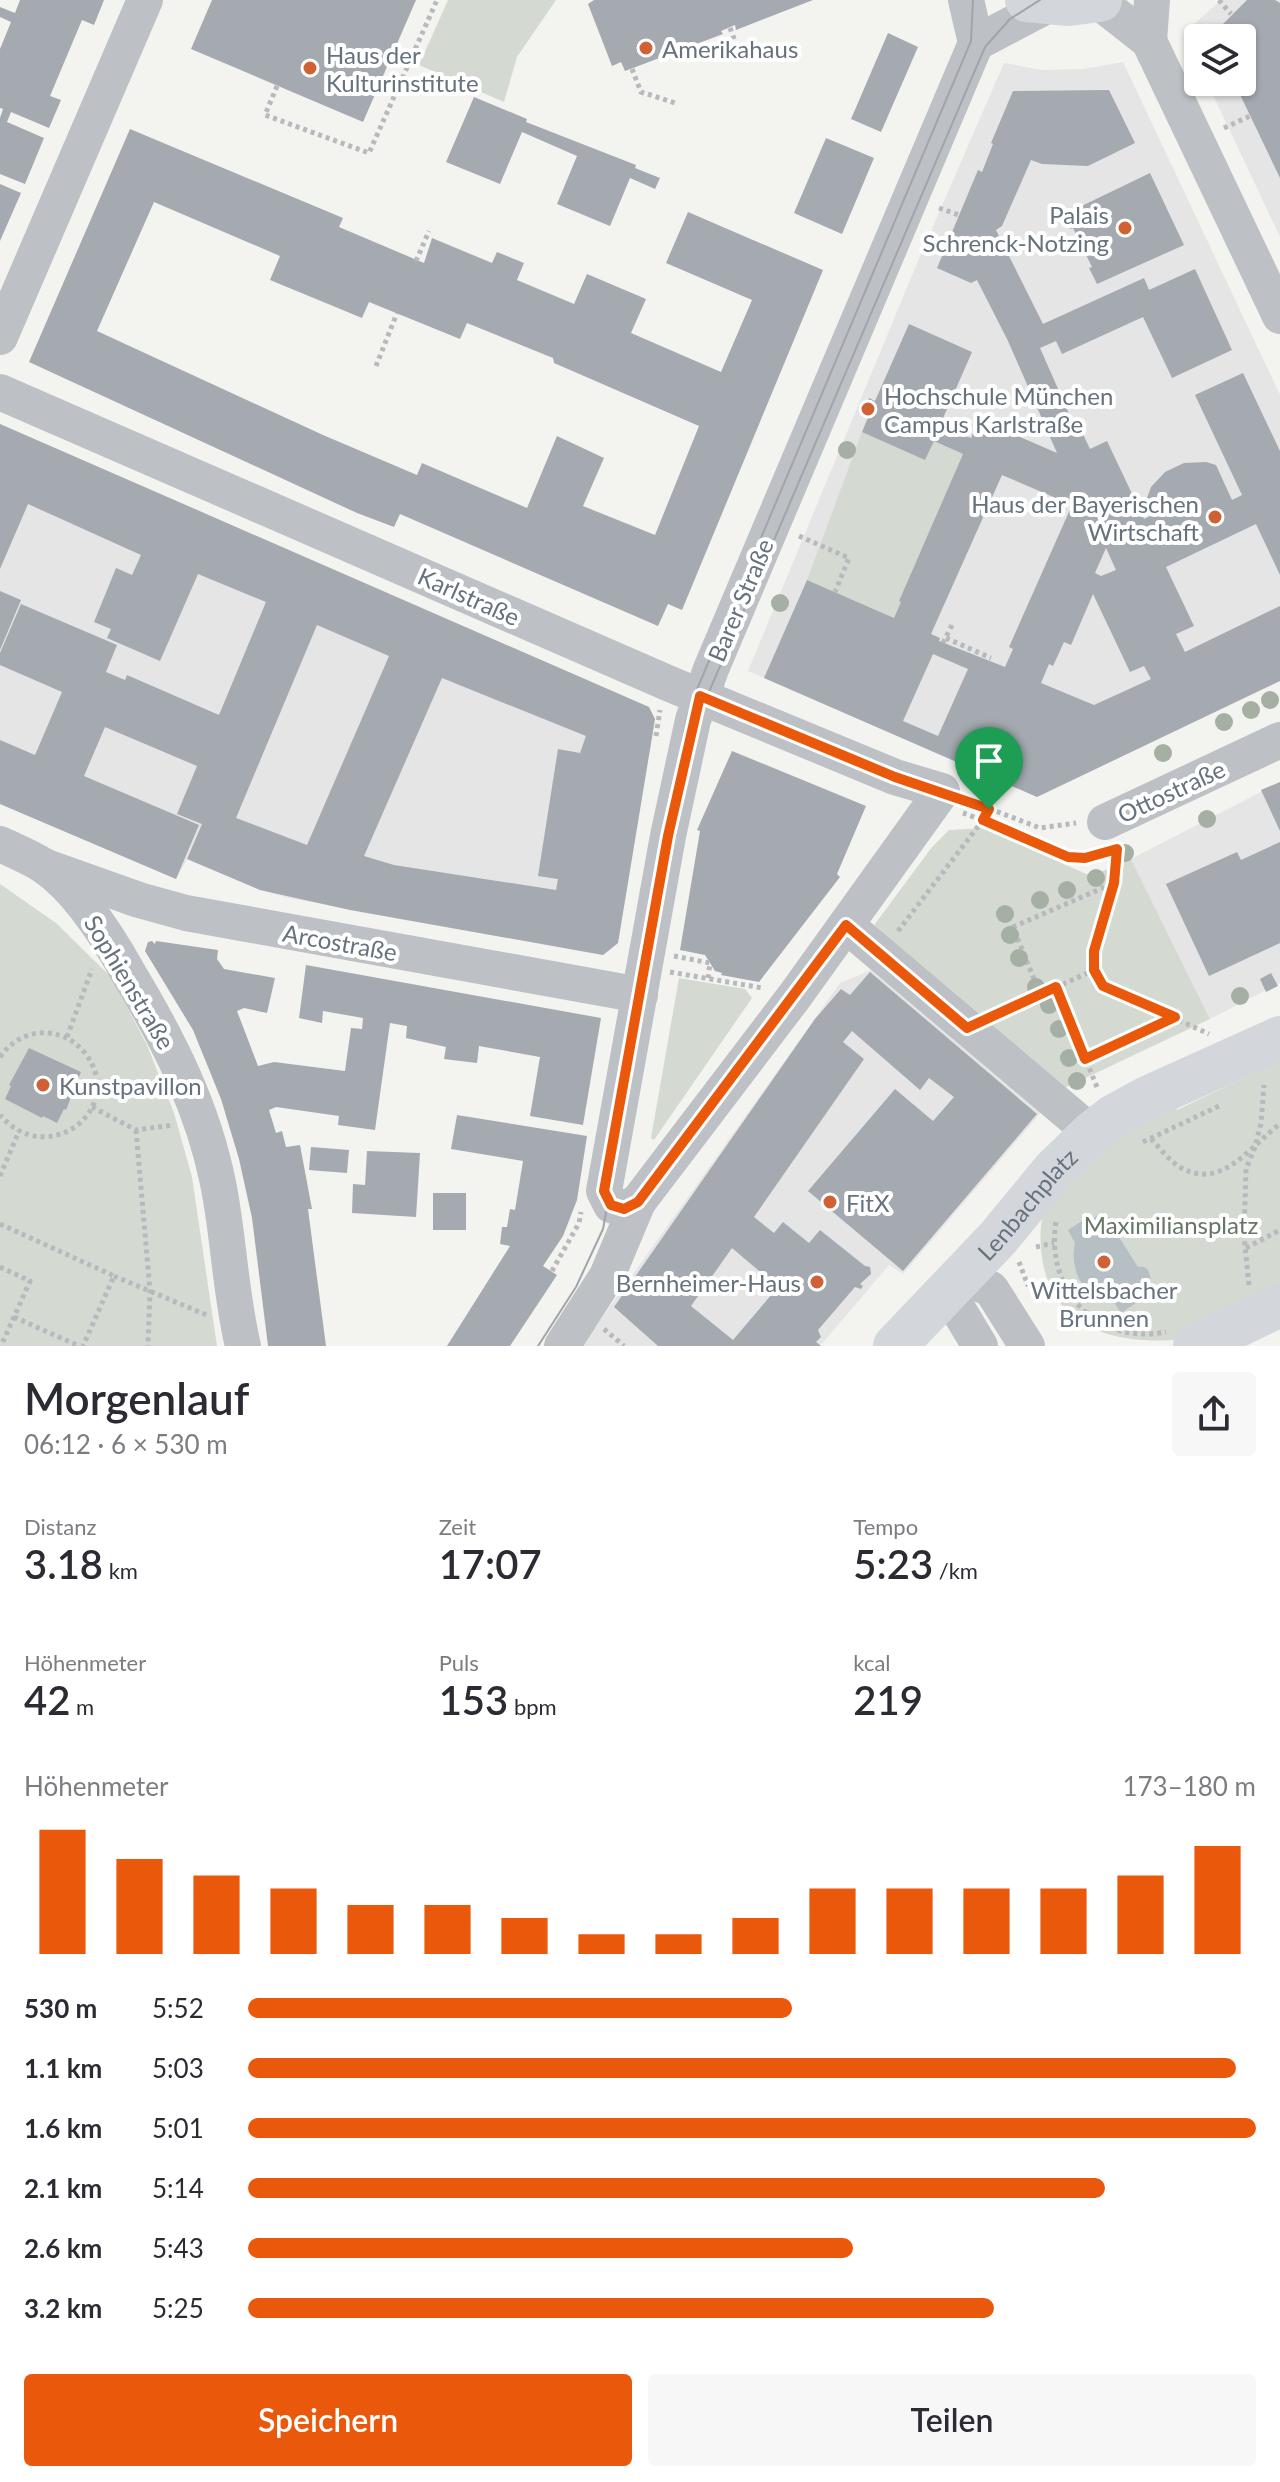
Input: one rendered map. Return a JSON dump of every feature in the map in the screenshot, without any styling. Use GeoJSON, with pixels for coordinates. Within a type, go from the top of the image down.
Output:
{"type":"FeatureCollection","features":[{"type":"Feature","properties":{"kind":"main road"},"geometry":{"type":"LineString","coordinates":[[1039,2],[1099,0]]}},
{"type":"Feature","properties":{"kind":"main road"},"geometry":{"type":"LineString","coordinates":[[1092,1133],[1114,1116],[1147,1098],[1280,1038]]}},
{"type":"Feature","properties":{"kind":"main road","name":"Lenbachplatz"},"geometry":{"type":"LineString","coordinates":[[895,1346],[998,1238],[1054,1170],[1092,1133]]}},
{"type":"Feature","properties":{"kind":"main road"},"geometry":{"type":"LineString","coordinates":[[1193,1338],[1265,1298]]}},
{"type":"Feature","properties":{"kind":"street"},"geometry":{"type":"LineString","coordinates":[[0,337],[145,0]]}},
{"type":"Feature","properties":{"kind":"street"},"geometry":{"type":"LineString","coordinates":[[966,0],[976,43],[1039,2]]}},
{"type":"Feature","properties":{"kind":"street"},"geometry":{"type":"LineString","coordinates":[[1099,0],[1149,41],[1280,316]]}},
{"type":"Feature","properties":{"kind":"street"},"geometry":{"type":"LineString","coordinates":[[1149,41],[1152,0]]}},
{"type":"Feature","properties":{"kind":"street","name":"Barer Straße"},"geometry":{"type":"LineString","coordinates":[[638,1202],[624,1209],[611,1205],[604,1191],[668,836],[700,696],[976,43]]}},
{"type":"Feature","properties":{"kind":"street","name":"Karlstraße"},"geometry":{"type":"LineString","coordinates":[[0,392],[938,798]]}},
{"type":"Feature","properties":{"kind":"street","name":"Ottostraße"},"geometry":{"type":"LineString","coordinates":[[1115,828],[1280,740]]}},
{"type":"Feature","properties":{"kind":"street"},"geometry":{"type":"LineString","coordinates":[[562,1346],[607,1276],[638,1202],[794,997],[938,798]]}},
{"type":"Feature","properties":{"kind":"street","name":"Sophienstraße"},"geometry":{"type":"LineString","coordinates":[[0,844],[46,867],[79,900],[111,942],[161,1028],[202,1122],[218,1182],[243,1346]]}},
{"type":"Feature","properties":{"kind":"street","name":"Arcostraße"},"geometry":{"type":"LineString","coordinates":[[46,867],[186,913],[640,995]]}},
{"type":"Feature","properties":{"kind":"street"},"geometry":{"type":"LineString","coordinates":[[846,925],[1092,1133]]}},
{"type":"Feature","properties":{"kind":"street"},"geometry":{"type":"LineString","coordinates":[[954,1283],[980,1346]]}},
{"type":"Feature","properties":{"kind":"street","name":"Lenbachplatz"},"geometry":{"type":"LineString","coordinates":[[954,1283],[991,1289],[1027,1346]]}},
{"type":"Feature","properties":{"kind":"path"},"geometry":{"type":"LineString","coordinates":[[277,86],[265,115],[369,153],[437,0]]}},
{"type":"Feature","properties":{"kind":"path"},"geometry":{"type":"LineString","coordinates":[[1219,0],[1231,14]]}},
{"type":"Feature","properties":{"kind":"path"},"geometry":{"type":"LineString","coordinates":[[730,28],[739,52]]}},
{"type":"Feature","properties":{"kind":"path"},"geometry":{"type":"LineString","coordinates":[[632,69],[641,92],[675,103]]}},
{"type":"Feature","properties":{"kind":"path"},"geometry":{"type":"LineString","coordinates":[[1224,128],[1250,116]]}},
{"type":"Feature","properties":{"kind":"path"},"geometry":{"type":"LineString","coordinates":[[939,208],[959,215]]}},
{"type":"Feature","properties":{"kind":"path"},"geometry":{"type":"LineString","coordinates":[[416,261],[429,231]]}},
{"type":"Feature","properties":{"kind":"path"},"geometry":{"type":"LineString","coordinates":[[376,366],[397,313]]}},
{"type":"Feature","properties":{"kind":"path"},"geometry":{"type":"LineString","coordinates":[[797,535],[849,558],[835,592]]}},
{"type":"Feature","properties":{"kind":"path"},"geometry":{"type":"LineString","coordinates":[[953,623],[945,641],[991,658]]}},
{"type":"Feature","properties":{"kind":"path"},"geometry":{"type":"LineString","coordinates":[[880,954],[983,820],[998,787]]}},
{"type":"Feature","properties":{"kind":"path"},"geometry":{"type":"LineString","coordinates":[[938,798],[1068,857],[1085,858],[1115,828]]}},
{"type":"Feature","properties":{"kind":"path","name":"Ottostraße"},"geometry":{"type":"LineString","coordinates":[[938,798],[989,809],[1040,828],[1115,828]]}},
{"type":"Feature","properties":{"kind":"path"},"geometry":{"type":"LineString","coordinates":[[1115,828],[1114,883],[1094,951],[1094,970],[1103,986],[1209,1034]]}},
{"type":"Feature","properties":{"kind":"path"},"geometry":{"type":"LineString","coordinates":[[1040,994],[1013,927],[1114,883]]}},
{"type":"Feature","properties":{"kind":"path"},"geometry":{"type":"LineString","coordinates":[[67,1037],[94,964],[111,942]]}},
{"type":"Feature","properties":{"kind":"path"},"geometry":{"type":"LineString","coordinates":[[673,956],[710,963],[708,978]]}},
{"type":"Feature","properties":{"kind":"path"},"geometry":{"type":"LineString","coordinates":[[967,1028],[1094,970]]}},
{"type":"Feature","properties":{"kind":"path"},"geometry":{"type":"LineString","coordinates":[[670,973],[765,988],[794,997]]}},
{"type":"Feature","properties":{"kind":"path"},"geometry":{"type":"LineString","coordinates":[[1056,987],[1097,1087]]}},
{"type":"Feature","properties":{"kind":"path"},"geometry":{"type":"LineString","coordinates":[[1085,1059],[1175,1017]]}},
{"type":"Feature","properties":{"kind":"path"},"geometry":{"type":"LineString","coordinates":[[0,1057],[14,1042],[28,1035],[47,1033],[67,1037],[90,1060],[97,1086],[92,1107],[81,1123],[57,1137],[44,1138],[19,1131],[0,1115]]}},
{"type":"Feature","properties":{"kind":"path"},"geometry":{"type":"LineString","coordinates":[[1250,1092],[1272,1081]]}},
{"type":"Feature","properties":{"kind":"path"},"geometry":{"type":"LineString","coordinates":[[1264,1085],[1261,1123],[1246,1169],[1246,1248],[1265,1298]]}},
{"type":"Feature","properties":{"kind":"path"},"geometry":{"type":"LineString","coordinates":[[1139,1143],[1221,1105]]}},
{"type":"Feature","properties":{"kind":"path"},"geometry":{"type":"LineString","coordinates":[[92,1107],[136,1130],[202,1122]]}},
{"type":"Feature","properties":{"kind":"path"},"geometry":{"type":"LineString","coordinates":[[1150,1139],[1178,1166],[1207,1175],[1236,1163],[1280,1124]]}},
{"type":"Feature","properties":{"kind":"path"},"geometry":{"type":"LineString","coordinates":[[136,1130],[150,1291],[148,1346]]}},
{"type":"Feature","properties":{"kind":"path"},"geometry":{"type":"LineString","coordinates":[[0,1176],[19,1131]]}},
{"type":"Feature","properties":{"kind":"path"},"geometry":{"type":"LineString","coordinates":[[1057,1214],[1054,1234],[1056,1266],[1068,1298],[1079,1311],[1092,1322],[1125,1335],[1193,1338]]}},
{"type":"Feature","properties":{"kind":"path"},"geometry":{"type":"LineString","coordinates":[[0,1224],[210,1317]]}},
{"type":"Feature","properties":{"kind":"path"},"geometry":{"type":"LineString","coordinates":[[1246,1248],[1280,1230]]}},
{"type":"Feature","properties":{"kind":"path"},"geometry":{"type":"LineString","coordinates":[[0,1267],[30,1281],[1,1346]]}},
{"type":"Feature","properties":{"kind":"path"},"geometry":{"type":"LineString","coordinates":[[14,1316],[81,1346],[114,1276]]}},
{"type":"Feature","properties":{"kind":"shaded area"},"geometry":{"type":"Polygon","coordinates":[[[1221,0],[1280,0],[1280,237],[1214,96],[1256,96],[1256,24],[1194,24],[1221,0]]]}},
{"type":"Feature","properties":{"kind":"shaded area"},"geometry":{"type":"Polygon","coordinates":[[[1123,62],[1280,395],[1280,681],[1037,797],[748,671],[918,261],[1004,63],[1042,70],[1084,69],[1123,62]]]}},
{"type":"Feature","properties":{"kind":"shaded area"},"geometry":{"type":"Polygon","coordinates":[[[0,424],[649,707],[655,719],[618,943],[603,955],[289,898],[260,890],[187,859],[176,879],[0,804],[0,424]]]}},
{"type":"Feature","properties":{"kind":"shaded area"},"geometry":{"type":"Polygon","coordinates":[[[1280,782],[1280,983],[1210,1019],[1131,859],[1280,782]]]}},
{"type":"Feature","properties":{"kind":"shaded area"},"geometry":{"type":"Polygon","coordinates":[[[871,970],[1043,1110],[903,1274],[889,1265],[820,1346],[582,1346],[840,983],[871,970]]]}},
{"type":"Feature","properties":{"kind":"shaded area","name":"Wittelsbacher Brunnen"},"geometry":{"type":"Polygon","coordinates":[[[1103,1212],[1115,1219],[1117,1234],[1138,1267],[1148,1271],[1152,1288],[1121,1313],[1113,1301],[1094,1295],[1080,1281],[1074,1263],[1075,1243],[1068,1230],[1088,1217],[1091,1220],[1103,1212]]]}},
{"type":"Feature","properties":{"kind":"green space"},"geometry":{"type":"Polygon","coordinates":[[[448,0],[556,0],[517,57],[504,102],[419,65],[448,0]]]}},
{"type":"Feature","properties":{"kind":"green space"},"geometry":{"type":"Polygon","coordinates":[[[862,432],[925,459],[934,441],[963,454],[894,618],[807,580],[862,432]]]}},
{"type":"Feature","properties":{"kind":"green space"},"geometry":{"type":"Polygon","coordinates":[[[983,828],[1091,876],[1131,859],[1210,1019],[1058,1091],[869,932],[932,847],[949,830],[983,828]]]}},
{"type":"Feature","properties":{"kind":"green space"},"geometry":{"type":"Polygon","coordinates":[[[0,884],[56,923],[112,978],[147,1045],[174,1113],[192,1177],[217,1346],[0,1346],[0,884]]]}},
{"type":"Feature","properties":{"kind":"green space"},"geometry":{"type":"Polygon","coordinates":[[[679,978],[745,989],[752,998],[654,1140],[651,1138],[679,978]]]}},
{"type":"Feature","properties":{"kind":"green space","name":"Maximiliansplatz"},"geometry":{"type":"Polygon","coordinates":[[[1280,1061],[1280,1292],[1185,1339],[1137,1340],[1114,1336],[1075,1318],[1060,1302],[1049,1283],[1042,1258],[1040,1240],[1045,1209],[1098,1151],[1139,1115],[1172,1101],[1177,1110],[1280,1061]]]}},
{"type":"Feature","properties":{"kind":"building"},"geometry":{"type":"Polygon","coordinates":[[[20,0],[104,0],[94,25],[82,20],[50,96],[61,100],[49,128],[11,112],[7,122],[44,138],[25,184],[0,174],[0,118],[3,109],[0,108],[0,49],[11,22],[0,17],[0,7],[15,13],[20,0]]]}},
{"type":"Feature","properties":{"kind":"building","name":"Haus der Kulturinstitute"},"geometry":{"type":"Polygon","coordinates":[[[212,0],[416,0],[363,122],[191,49],[212,0]]]}},
{"type":"Feature","properties":{"kind":"building","name":"Amerikahaus"},"geometry":{"type":"Polygon","coordinates":[[[594,0],[813,0],[736,30],[735,25],[721,31],[723,34],[625,71],[621,62],[612,66],[588,4],[594,0]]]}},
{"type":"Feature","properties":{"kind":"building"},"geometry":{"type":"Polygon","coordinates":[[[1247,0],[1275,0],[1280,3],[1280,178],[1241,96],[1256,96],[1256,24],[1223,24],[1247,0]]]}},
{"type":"Feature","properties":{"kind":"building"},"geometry":{"type":"Polygon","coordinates":[[[888,33],[918,47],[881,132],[851,119],[888,33]]]}},
{"type":"Feature","properties":{"kind":"building"},"geometry":{"type":"Polygon","coordinates":[[[1109,90],[1135,143],[1088,166],[1042,164],[1031,160],[1002,226],[996,230],[1043,324],[1144,278],[1149,290],[1195,269],[1232,350],[1172,378],[1143,317],[1062,354],[1056,341],[1040,348],[1078,434],[1082,432],[1090,449],[1107,441],[1144,519],[1154,514],[1147,498],[1151,487],[1165,472],[1184,463],[1216,465],[1232,500],[1242,495],[1195,395],[1243,373],[1280,451],[1280,575],[1256,524],[1166,567],[1194,626],[1176,634],[1185,652],[1280,606],[1280,681],[1037,797],[764,678],[807,580],[894,618],[963,454],[934,441],[925,460],[862,432],[869,415],[863,412],[869,398],[875,401],[909,324],[972,352],[940,425],[971,438],[979,419],[1057,453],[1008,341],[977,280],[971,283],[937,268],[978,170],[982,172],[1013,91],[1109,90]],[[1002,475],[931,634],[940,638],[939,641],[1005,667],[1013,649],[1009,647],[1072,505],[1002,475]],[[1106,548],[1095,573],[1101,576],[1116,570],[1106,548]],[[1093,594],[1071,645],[1064,642],[1041,683],[1094,705],[1151,679],[1144,666],[1130,672],[1093,594]],[[933,654],[903,721],[938,736],[968,669],[933,654]]]}},
{"type":"Feature","properties":{"kind":"building"},"geometry":{"type":"Polygon","coordinates":[[[474,97],[527,119],[526,122],[636,165],[635,168],[660,178],[655,189],[630,178],[610,226],[557,204],[577,156],[522,132],[500,184],[446,162],[474,97]]]}},
{"type":"Feature","properties":{"kind":"building"},"geometry":{"type":"Polygon","coordinates":[[[130,129],[343,218],[339,227],[424,263],[432,238],[492,263],[497,252],[524,263],[517,280],[574,304],[587,274],[646,299],[631,333],[721,372],[752,300],[666,263],[688,212],[823,270],[682,610],[668,604],[658,626],[400,514],[394,527],[357,513],[29,362],[130,129]],[[154,202],[97,331],[417,475],[422,463],[527,508],[557,436],[604,458],[583,506],[655,535],[699,426],[554,363],[553,358],[467,323],[460,339],[369,302],[362,318],[270,280],[280,256],[154,202]]]}},
{"type":"Feature","properties":{"kind":"building"},"geometry":{"type":"Polygon","coordinates":[[[826,138],[874,158],[842,234],[794,213],[826,138]]]}},
{"type":"Feature","properties":{"kind":"building","name":"Palais Schrenck-Notzing"},"geometry":{"type":"Polygon","coordinates":[[[1150,173],[1184,245],[1097,284],[1073,228],[1063,215],[1150,173]]]}},
{"type":"Feature","properties":{"kind":"building"},"geometry":{"type":"Polygon","coordinates":[[[0,184],[21,193],[0,241],[0,184]]]}},
{"type":"Feature","properties":{"kind":"building"},"geometry":{"type":"Polygon","coordinates":[[[0,424],[649,707],[655,719],[618,943],[603,955],[350,910],[260,890],[187,859],[202,824],[177,814],[197,766],[105,727],[84,776],[199,825],[176,879],[0,804],[0,740],[35,755],[62,692],[0,665],[0,653],[21,604],[117,645],[106,672],[125,680],[127,675],[219,715],[266,602],[198,574],[160,661],[107,638],[111,629],[94,622],[116,568],[132,575],[141,555],[28,504],[0,569],[0,424]],[[317,625],[236,818],[307,845],[389,656],[317,625]],[[442,678],[364,856],[394,865],[556,890],[558,879],[538,876],[558,749],[580,753],[586,736],[442,678]]]}},
{"type":"Feature","properties":{"kind":"building"},"geometry":{"type":"Polygon","coordinates":[[[0,591],[21,600],[0,650],[0,591]]]}},
{"type":"Feature","properties":{"kind":"building"},"geometry":{"type":"Polygon","coordinates":[[[732,751],[866,806],[837,874],[840,877],[759,982],[721,975],[705,955],[680,950],[700,831],[697,830],[732,751]]]}},
{"type":"Feature","properties":{"kind":"building"},"geometry":{"type":"Polygon","coordinates":[[[1280,782],[1280,831],[1261,790],[1280,782]]]}},
{"type":"Feature","properties":{"kind":"building"},"geometry":{"type":"Polygon","coordinates":[[[1280,842],[1280,943],[1209,976],[1166,884],[1237,852],[1241,860],[1280,842]]]}},
{"type":"Feature","properties":{"kind":"building"},"geometry":{"type":"Polygon","coordinates":[[[156,941],[218,950],[217,959],[224,969],[275,978],[267,1013],[244,1008],[237,1011],[258,1066],[274,1062],[345,1071],[351,1028],[362,1029],[363,1018],[323,1011],[322,1023],[299,1018],[306,965],[601,1018],[583,1125],[530,1116],[540,1057],[479,1046],[477,1063],[444,1059],[446,1047],[406,1038],[407,1026],[390,1023],[375,1130],[338,1125],[339,1116],[276,1107],[269,1110],[276,1133],[282,1131],[286,1147],[300,1145],[312,1209],[308,1209],[326,1346],[268,1346],[252,1218],[239,1159],[221,1099],[193,1030],[145,951],[148,942],[155,944],[156,941]]]}},
{"type":"Feature","properties":{"kind":"building"},"geometry":{"type":"Polygon","coordinates":[[[870,972],[1037,1114],[903,1271],[808,1191],[895,1089],[933,1121],[954,1097],[929,1078],[920,1090],[852,1031],[843,1042],[864,1059],[754,1217],[774,1233],[783,1222],[809,1243],[820,1230],[870,1267],[871,1274],[860,1284],[863,1286],[861,1289],[855,1287],[818,1330],[821,1337],[816,1342],[821,1346],[658,1346],[614,1307],[815,1019],[841,989],[850,995],[870,972]],[[732,1248],[691,1306],[733,1340],[778,1287],[732,1248]]]}},
{"type":"Feature","properties":{"kind":"building"},"geometry":{"type":"Polygon","coordinates":[[[1271,973],[1278,986],[1266,992],[1260,979],[1271,973]]]}},
{"type":"Feature","properties":{"kind":"building","name":"Kunstpavillon"},"geometry":{"type":"Polygon","coordinates":[[[29,1048],[81,1072],[66,1110],[57,1123],[5,1099],[29,1048]]]}},
{"type":"Feature","properties":{"kind":"building"},"geometry":{"type":"Polygon","coordinates":[[[457,1115],[587,1136],[577,1200],[563,1236],[543,1266],[557,1275],[510,1346],[447,1346],[510,1246],[500,1244],[502,1227],[507,1227],[510,1209],[515,1210],[523,1161],[451,1149],[457,1115]]]}},
{"type":"Feature","properties":{"kind":"building"},"geometry":{"type":"Polygon","coordinates":[[[311,1147],[349,1150],[347,1173],[309,1170],[311,1147]]]}},
{"type":"Feature","properties":{"kind":"building"},"geometry":{"type":"Polygon","coordinates":[[[367,1151],[420,1153],[416,1217],[352,1213],[353,1184],[365,1185],[367,1151]]]}},
{"type":"Feature","properties":{"kind":"building"},"geometry":{"type":"Polygon","coordinates":[[[433,1193],[466,1193],[466,1230],[433,1230],[433,1193]]]}},
{"type":"Feature","properties":{"kind":"tram line"},"geometry":{"type":"LineString","coordinates":[[658,864],[687,718],[695,694],[971,41],[973,0]]}},
{"type":"Feature","properties":{"kind":"tram line"},"geometry":{"type":"LineString","coordinates":[[538,1346],[576,1287],[603,1229],[675,837],[706,699],[985,47],[1010,19],[1040,0]]}},
{"type":"Feature","properties":{"kind":"place","name":"Amerikahaus"},"geometry":{"type":"Point","coordinates":[646,48]}},
{"type":"Feature","properties":{"kind":"place","name":"Haus der Kulturinstitute"},"geometry":{"type":"Point","coordinates":[310,68]}},
{"type":"Feature","properties":{"kind":"place","name":"Palais Schrenck-Notzing"},"geometry":{"type":"Point","coordinates":[1125,228]}},
{"type":"Feature","properties":{"kind":"place","name":"Hochschule München Campus Karlstraße"},"geometry":{"type":"Point","coordinates":[868,409]}},
{"type":"Feature","properties":{"kind":"place","name":"Haus der Bayerischen Wirtschaft"},"geometry":{"type":"Point","coordinates":[1215,517]}},
{"type":"Feature","properties":{"kind":"place","name":"Kunstpavillon"},"geometry":{"type":"Point","coordinates":[43,1085]}},
{"type":"Feature","properties":{"kind":"place","name":"FitX"},"geometry":{"type":"Point","coordinates":[830,1202]}},
{"type":"Feature","properties":{"kind":"place","name":"Wittelsbacher Brunnen"},"geometry":{"type":"Point","coordinates":[1104,1262]}},
{"type":"Feature","properties":{"kind":"place","name":"Bernheimer-Haus"},"geometry":{"type":"Point","coordinates":[817,1282]}},
{"type":"Feature","properties":{"kind":"route"},"geometry":{"type":"LineString","coordinates":[[700,696],[895,777],[989,809],[983,820],[1059,855],[1085,858],[1117,849],[1114,883],[1092,960],[1094,970],[1103,986],[1175,1017],[1085,1059],[1056,987],[967,1028],[846,925],[638,1202],[624,1209],[611,1205],[604,1191],[668,836],[700,696]]}}]}
